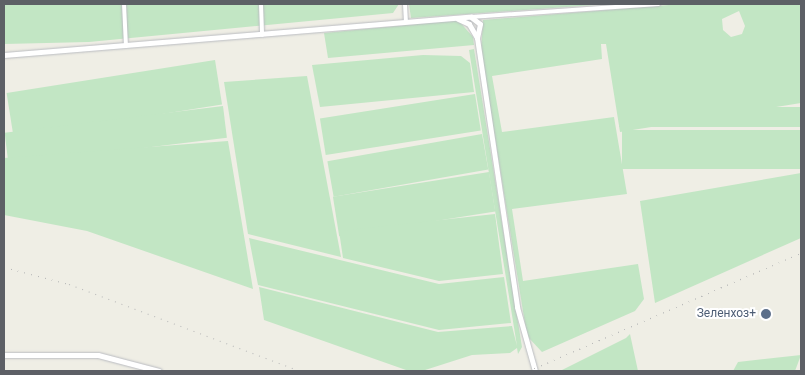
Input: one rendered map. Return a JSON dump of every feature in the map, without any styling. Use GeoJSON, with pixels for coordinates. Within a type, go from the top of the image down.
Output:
{"type":"FeatureCollection","features":[{"type":"Feature","properties":{"kind":"main road"},"geometry":{"type":"LineString","coordinates":[[4,55],[471,17],[480,24],[477,38],[517,307],[535,371]]}},
{"type":"Feature","properties":{"kind":"main road"},"geometry":{"type":"LineString","coordinates":[[455,18],[469,24],[477,38]]}},
{"type":"Feature","properties":{"kind":"main road"},"geometry":{"type":"LineString","coordinates":[[4,355],[98,354],[159,371]]}},
{"type":"Feature","properties":{"kind":"street"},"geometry":{"type":"LineString","coordinates":[[124,4],[126,46]]}},
{"type":"Feature","properties":{"kind":"street"},"geometry":{"type":"LineString","coordinates":[[261,4],[262,35]]}},
{"type":"Feature","properties":{"kind":"street"},"geometry":{"type":"LineString","coordinates":[[405,4],[406,22]]}},
{"type":"Feature","properties":{"kind":"street"},"geometry":{"type":"LineString","coordinates":[[471,17],[659,4]]}},
{"type":"Feature","properties":{"kind":"green space"},"geometry":{"type":"Polygon","coordinates":[[[4,4],[399,4],[393,13],[89,42],[4,44],[4,4]]]}},
{"type":"Feature","properties":{"kind":"green space"},"geometry":{"type":"Polygon","coordinates":[[[409,4],[609,4],[411,18],[409,4]]]}},
{"type":"Feature","properties":{"kind":"green space"},"geometry":{"type":"Polygon","coordinates":[[[681,4],[801,4],[801,103],[620,132],[606,44],[601,44],[602,59],[492,76],[502,132],[614,117],[627,194],[512,209],[523,281],[638,264],[644,299],[635,311],[542,352],[527,336],[481,51],[483,20],[681,4]],[[739,11],[722,19],[723,30],[731,37],[742,34],[745,26],[739,11]]]}},
{"type":"Feature","properties":{"kind":"green space"},"geometry":{"type":"Polygon","coordinates":[[[458,20],[473,37],[474,45],[328,58],[324,33],[458,20]]]}},
{"type":"Feature","properties":{"kind":"green space"},"geometry":{"type":"Polygon","coordinates":[[[474,49],[522,347],[518,354],[517,348],[510,353],[472,355],[422,371],[406,370],[264,320],[259,287],[438,332],[512,326],[517,346],[469,50],[474,49]]]}},
{"type":"Feature","properties":{"kind":"green space"},"geometry":{"type":"Polygon","coordinates":[[[423,55],[461,56],[470,63],[474,92],[320,107],[312,65],[423,55]]]}},
{"type":"Feature","properties":{"kind":"green space"},"geometry":{"type":"Polygon","coordinates":[[[215,60],[222,104],[14,137],[7,93],[215,60]]]}},
{"type":"Feature","properties":{"kind":"green space"},"geometry":{"type":"Polygon","coordinates":[[[307,76],[341,257],[248,234],[224,82],[307,76]]]}},
{"type":"Feature","properties":{"kind":"green space"},"geometry":{"type":"Polygon","coordinates":[[[475,94],[481,131],[326,155],[320,119],[475,94]]]}},
{"type":"Feature","properties":{"kind":"green space"},"geometry":{"type":"Polygon","coordinates":[[[223,106],[227,138],[9,165],[5,133],[223,106]]]}},
{"type":"Feature","properties":{"kind":"green space"},"geometry":{"type":"Polygon","coordinates":[[[619,107],[801,107],[801,127],[619,127],[619,107]]]}},
{"type":"Feature","properties":{"kind":"green space"},"geometry":{"type":"Polygon","coordinates":[[[622,130],[801,130],[801,169],[622,169],[622,130]]]}},
{"type":"Feature","properties":{"kind":"green space"},"geometry":{"type":"Polygon","coordinates":[[[482,134],[488,169],[334,197],[327,161],[482,134]]]}},
{"type":"Feature","properties":{"kind":"green space"},"geometry":{"type":"Polygon","coordinates":[[[228,141],[253,289],[87,231],[4,215],[4,158],[228,141]]]}},
{"type":"Feature","properties":{"kind":"green space"},"geometry":{"type":"Polygon","coordinates":[[[489,172],[495,212],[339,236],[333,197],[489,172]]]}},
{"type":"Feature","properties":{"kind":"green space"},"geometry":{"type":"Polygon","coordinates":[[[801,173],[801,238],[655,303],[640,201],[801,173]]]}},
{"type":"Feature","properties":{"kind":"green space"},"geometry":{"type":"Polygon","coordinates":[[[495,214],[503,274],[439,281],[343,258],[339,231],[495,214]]]}},
{"type":"Feature","properties":{"kind":"green space"},"geometry":{"type":"Polygon","coordinates":[[[249,238],[439,284],[504,277],[511,323],[439,330],[258,285],[249,238]]]}},
{"type":"Feature","properties":{"kind":"green space"},"geometry":{"type":"Polygon","coordinates":[[[630,334],[638,371],[560,371],[626,338],[630,334]]]}},
{"type":"Feature","properties":{"kind":"green space"},"geometry":{"type":"Polygon","coordinates":[[[801,355],[795,371],[733,371],[738,362],[801,355]]]}},
{"type":"Feature","properties":{"kind":"railway"},"geometry":{"type":"LineString","coordinates":[[528,371],[801,253]]}},
{"type":"Feature","properties":{"kind":"railway"},"geometry":{"type":"LineString","coordinates":[[4,267],[69,284],[301,371]]}},
{"type":"Feature","properties":{"kind":"place","name":"Зеленхоз+"},"geometry":{"type":"Point","coordinates":[766,314]}}]}
